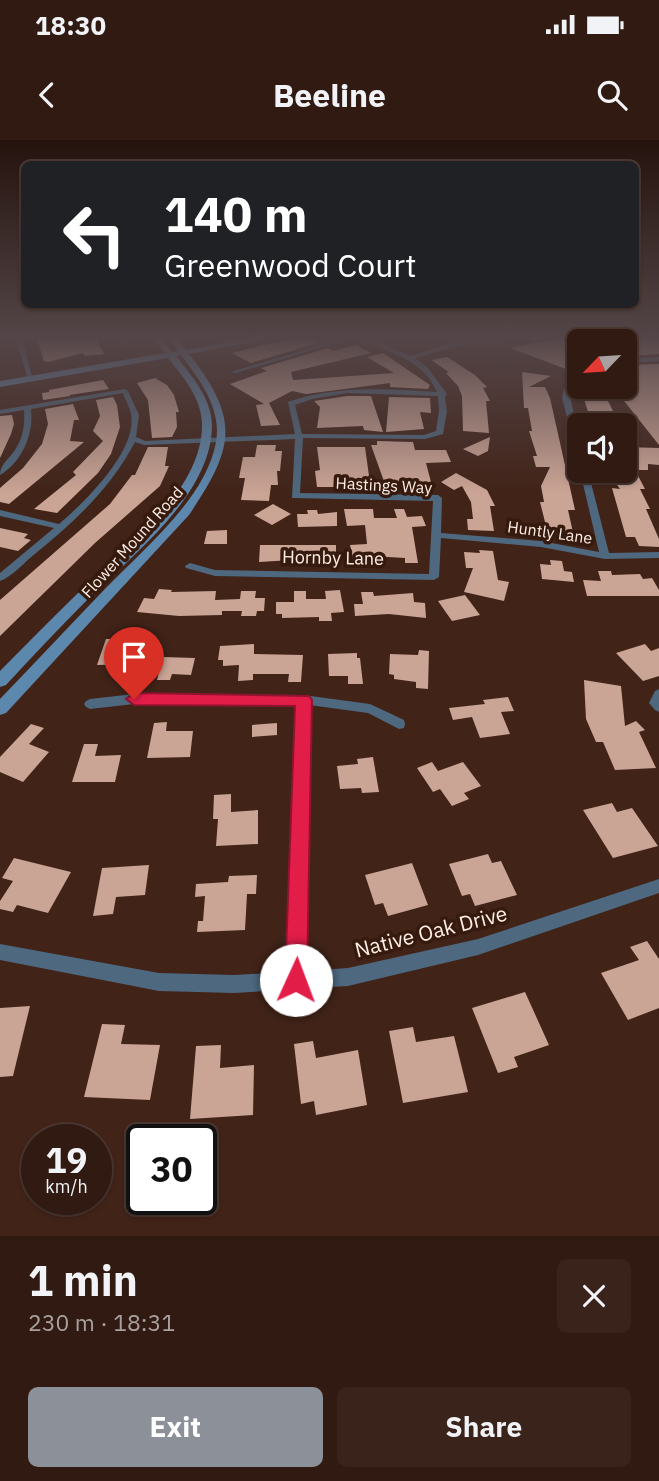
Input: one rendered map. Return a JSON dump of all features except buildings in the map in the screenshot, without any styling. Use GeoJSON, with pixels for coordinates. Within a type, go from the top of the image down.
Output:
{"type":"FeatureCollection","features":[{"type":"Feature","properties":{"kind":"main road","name":"Flower Mound Road"},"geometry":{"type":"LineString","coordinates":[[0,681],[83,596],[144,540],[171,509],[190,480],[206,436],[202,400],[195,390]]}},
{"type":"Feature","properties":{"kind":"main road","name":"Flower Mound Road"},"geometry":{"type":"LineString","coordinates":[[0,709],[185,513],[211,473],[221,436],[220,409],[210,390]]}},
{"type":"Feature","properties":{"kind":"street"},"geometry":{"type":"LineString","coordinates":[[299,436],[291,404],[325,393],[349,390]]}},
{"type":"Feature","properties":{"kind":"street"},"geometry":{"type":"LineString","coordinates":[[353,390],[443,394]]}},
{"type":"Feature","properties":{"kind":"street"},"geometry":{"type":"LineString","coordinates":[[132,439],[144,443],[206,436],[425,437],[436,435],[441,429],[443,394],[441,390]]}},
{"type":"Feature","properties":{"kind":"street"},"geometry":{"type":"LineString","coordinates":[[567,390],[570,413]]}},
{"type":"Feature","properties":{"kind":"street"},"geometry":{"type":"LineString","coordinates":[[0,412],[125,391],[131,398],[135,426],[132,439],[111,478],[60,527],[0,578]]}},
{"type":"Feature","properties":{"kind":"street"},"geometry":{"type":"LineString","coordinates":[[0,472],[20,448],[28,433],[30,424],[27,408]]}},
{"type":"Feature","properties":{"kind":"street","name":"Hastings Way"},"geometry":{"type":"LineString","coordinates":[[299,436],[295,496],[438,498],[436,536]]}},
{"type":"Feature","properties":{"kind":"street"},"geometry":{"type":"LineString","coordinates":[[587,483],[605,556]]}},
{"type":"Feature","properties":{"kind":"street"},"geometry":{"type":"LineString","coordinates":[[0,513],[60,527]]}},
{"type":"Feature","properties":{"kind":"street","name":"Huntly Lane"},"geometry":{"type":"LineString","coordinates":[[436,536],[541,544],[605,556],[659,555]]}},
{"type":"Feature","properties":{"kind":"street","name":"Hornby Lane"},"geometry":{"type":"LineString","coordinates":[[190,566],[215,573],[434,577],[436,536]]}},
{"type":"Feature","properties":{"kind":"street"},"geometry":{"type":"LineString","coordinates":[[659,694],[655,703],[659,707]]}},
{"type":"Feature","properties":{"kind":"street"},"geometry":{"type":"LineString","coordinates":[[90,704],[134,699],[303,700],[370,709],[399,724]]}},
{"type":"Feature","properties":{"kind":"street"},"geometry":{"type":"LineString","coordinates":[[296,980],[303,700]]}},
{"type":"Feature","properties":{"kind":"street","name":"Native Oak Drive"},"geometry":{"type":"LineString","coordinates":[[0,952],[159,982],[234,984],[348,977],[478,947],[659,886]]}},
{"type":"Feature","properties":{"kind":"route"},"geometry":{"type":"LineString","coordinates":[[134,699],[303,700],[296,980]]}}]}
